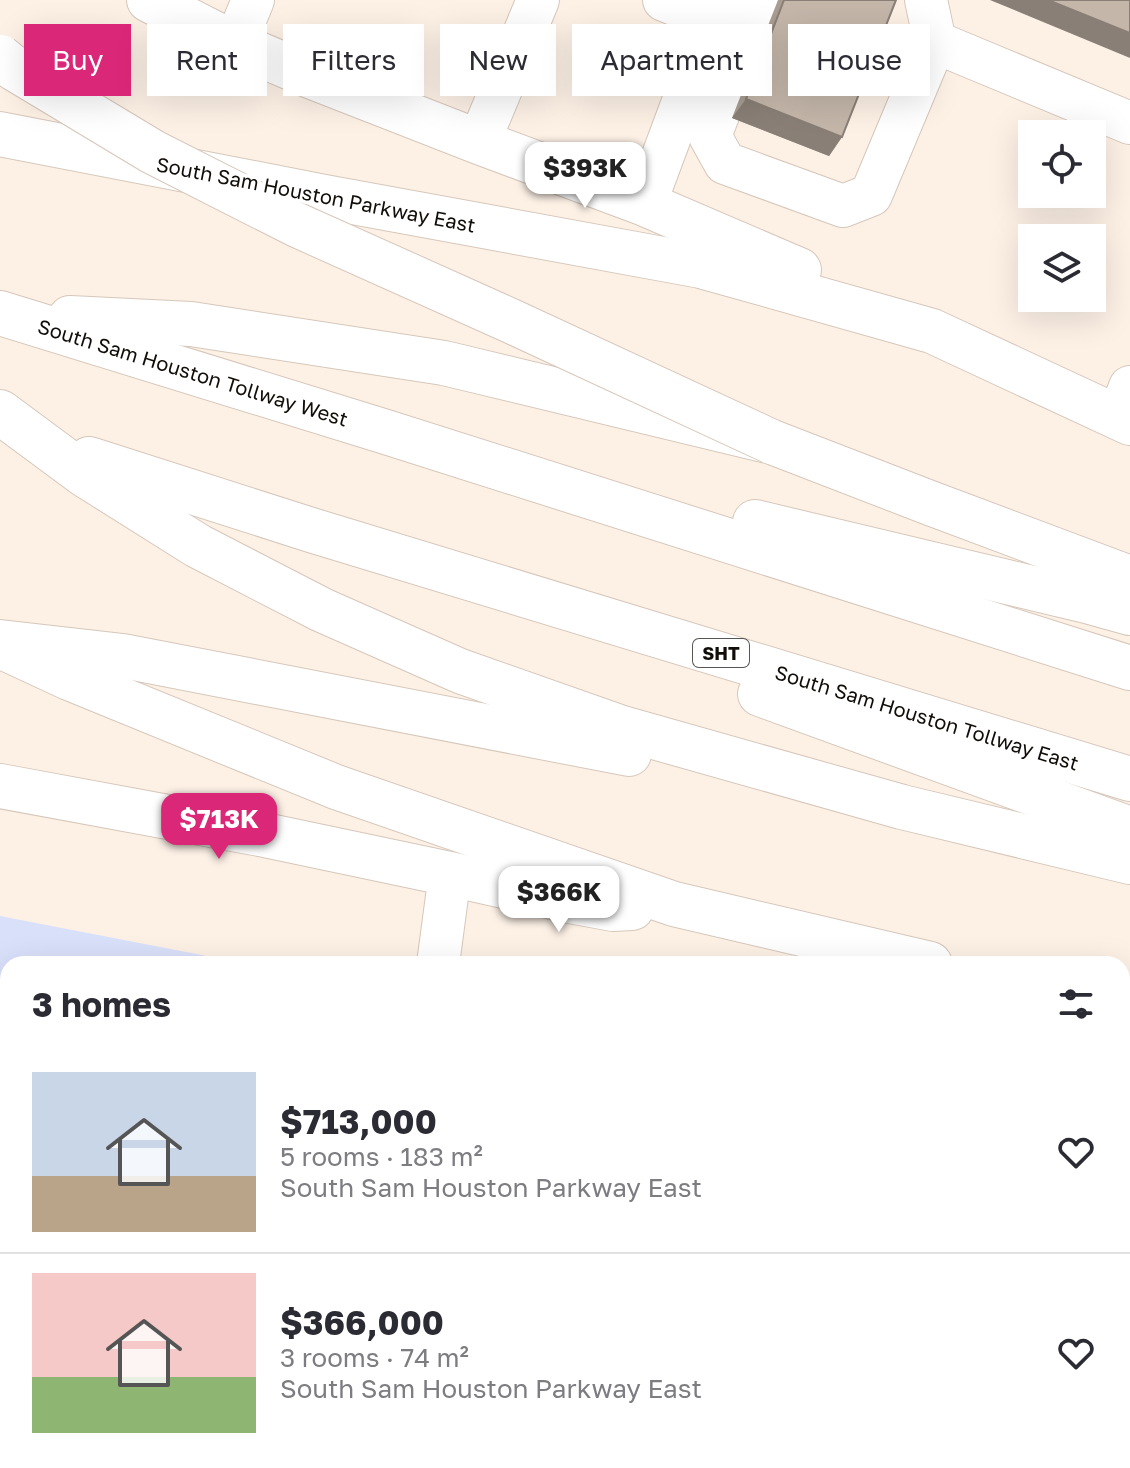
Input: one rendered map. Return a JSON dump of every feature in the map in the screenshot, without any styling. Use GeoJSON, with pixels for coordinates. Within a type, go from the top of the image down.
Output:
{"type":"FeatureCollection","features":[{"type":"Feature","properties":{"kind":"main road"},"geometry":{"type":"LineString","coordinates":[[149,0],[196,24]]}},
{"type":"Feature","properties":{"kind":"main road"},"geometry":{"type":"LineString","coordinates":[[0,57],[153,152],[297,225],[772,442],[1130,578]]}},
{"type":"Feature","properties":{"kind":"main road"},"geometry":{"type":"LineString","coordinates":[[267,57],[479,142],[645,204],[932,331]]}},
{"type":"Feature","properties":{"kind":"main road","name":"South Sam Houston Parkway East"},"geometry":{"type":"LineString","coordinates":[[0,134],[701,266],[932,331],[1126,409]]}},
{"type":"Feature","properties":{"kind":"main road","name":"South Sam Houston Tollway West"},"geometry":{"type":"LineString","coordinates":[[0,313],[391,434]]}},
{"type":"Feature","properties":{"kind":"main road"},"geometry":{"type":"LineString","coordinates":[[0,322],[70,318],[191,324],[322,343],[444,363],[772,442]]}},
{"type":"Feature","properties":{"kind":"main road"},"geometry":{"type":"LineString","coordinates":[[0,412],[85,475],[198,546],[322,610],[446,665],[622,728],[902,807],[1130,862]]}},
{"type":"Feature","properties":{"kind":"main road","name":"SHT"},"geometry":{"type":"LineString","coordinates":[[0,430],[311,530]]}},
{"type":"Feature","properties":{"kind":"main road"},"geometry":{"type":"LineString","coordinates":[[391,434],[1130,613]]}},
{"type":"Feature","properties":{"kind":"main road"},"geometry":{"type":"LineString","coordinates":[[391,434],[1130,668]]}},
{"type":"Feature","properties":{"kind":"main road"},"geometry":{"type":"LineString","coordinates":[[311,530],[1130,829]]}},
{"type":"Feature","properties":{"kind":"main road","name":"South Sam Houston Tollway East"},"geometry":{"type":"LineString","coordinates":[[311,530],[1130,779]]}},
{"type":"Feature","properties":{"kind":"main road"},"geometry":{"type":"LineString","coordinates":[[0,644],[123,656],[902,807]]}},
{"type":"Feature","properties":{"kind":"main road"},"geometry":{"type":"LineString","coordinates":[[0,644],[69,678],[336,787],[674,904],[896,956]]}},
{"type":"Feature","properties":{"kind":"main road"},"geometry":{"type":"LineString","coordinates":[[0,786],[260,834],[613,909],[674,904]]}},
{"type":"Feature","properties":{"kind":"lane"},"geometry":{"type":"LineString","coordinates":[[243,24],[253,0]]}},
{"type":"Feature","properties":{"kind":"lane"},"geometry":{"type":"LineString","coordinates":[[479,142],[538,0]]}},
{"type":"Feature","properties":{"kind":"lane"},"geometry":{"type":"LineString","coordinates":[[645,204],[718,10],[664,0]]}},
{"type":"Feature","properties":{"kind":"lane"},"geometry":{"type":"LineString","coordinates":[[762,0],[710,136],[725,163],[843,206],[871,195],[935,42],[926,0]]}},
{"type":"Feature","properties":{"kind":"lane"},"geometry":{"type":"LineString","coordinates":[[935,42],[1130,123]]}},
{"type":"Feature","properties":{"kind":"lane"},"geometry":{"type":"LineString","coordinates":[[439,956],[450,874]]}},
{"type":"Feature","properties":{"kind":"shaded area"},"geometry":{"type":"Polygon","coordinates":[[[0,916],[207,956],[0,956],[0,916]]]}},
{"type":"Feature","properties":{"kind":"building"},"geometry":{"type":"Polygon","coordinates":[[[784,0],[896,0],[887,24],[788,24],[788,96],[858,96],[842,137],[746,99],[747,96],[772,96],[772,31],[784,0]]]}},
{"type":"Feature","properties":{"kind":"building"},"geometry":{"type":"Polygon","coordinates":[[[1048,0],[1130,0],[1130,33],[1048,0]]]}}]}
